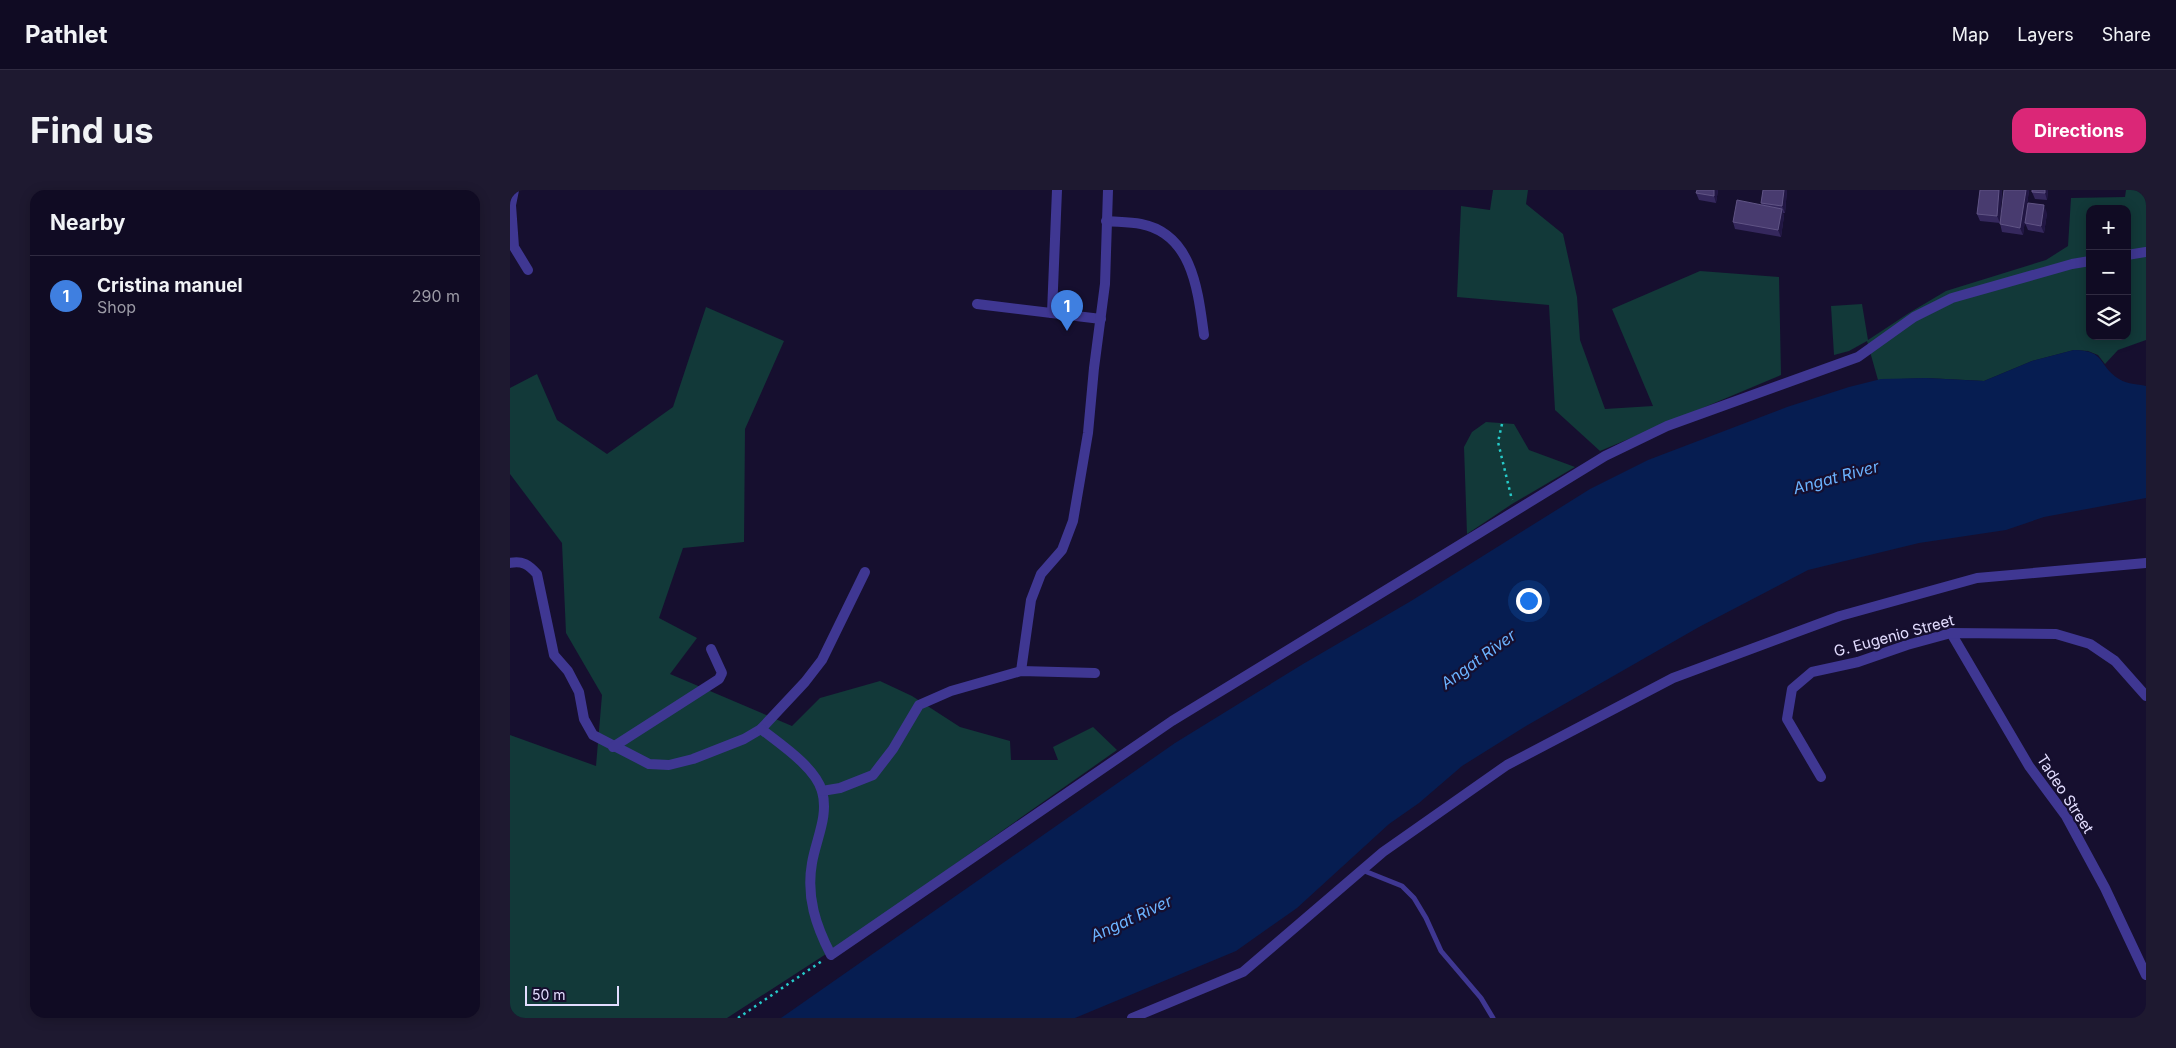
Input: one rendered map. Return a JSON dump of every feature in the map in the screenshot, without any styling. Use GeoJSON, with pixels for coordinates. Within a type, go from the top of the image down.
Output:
{"type":"FeatureCollection","features":[{"type":"Feature","properties":{"kind":"street"},"geometry":{"type":"LineString","coordinates":[[514,190],[511,205],[514,247],[528,270]]}},
{"type":"Feature","properties":{"kind":"street"},"geometry":{"type":"LineString","coordinates":[[1052,312],[1057,190]]}},
{"type":"Feature","properties":{"kind":"street"},"geometry":{"type":"LineString","coordinates":[[1021,671],[1031,600],[1041,574],[1062,550],[1073,521],[1088,433],[1105,284],[1108,190]]}},
{"type":"Feature","properties":{"kind":"street"},"geometry":{"type":"LineString","coordinates":[[1106,221],[1142,224],[1165,233],[1188,260],[1198,290],[1204,335]]}},
{"type":"Feature","properties":{"kind":"street"},"geometry":{"type":"LineString","coordinates":[[2131,254],[2146,252]]}},
{"type":"Feature","properties":{"kind":"street"},"geometry":{"type":"LineString","coordinates":[[760,729],[800,761],[814,777],[822,791],[823,821],[811,864],[811,890],[817,928],[831,955],[1172,721],[1605,456],[1667,426],[1858,356],[1914,317],[1952,298],[2086,262]]}},
{"type":"Feature","properties":{"kind":"street"},"geometry":{"type":"LineString","coordinates":[[977,304],[1101,319]]}},
{"type":"Feature","properties":{"kind":"street"},"geometry":{"type":"LineString","coordinates":[[510,563],[522,563],[530,566],[537,574],[554,654],[568,671],[579,692],[584,719],[593,735],[649,764],[669,765],[693,759],[744,739],[760,729],[805,682],[822,660],[865,572]]}},
{"type":"Feature","properties":{"kind":"street"},"geometry":{"type":"LineString","coordinates":[[1132,1018],[1243,972],[1383,852],[1508,765],[1673,678],[1840,616],[1977,578],[2146,564]]}},
{"type":"Feature","properties":{"kind":"street","name":"G. Eugenio Street"},"geometry":{"type":"LineString","coordinates":[[1821,777],[1788,719],[1792,689],[1812,672],[1858,662],[1907,645],[1951,633],[2056,634],[2090,644],[2115,661],[2146,696]]}},
{"type":"Feature","properties":{"kind":"street","name":"Tadeo Street"},"geometry":{"type":"LineString","coordinates":[[1951,633],[2029,766],[2066,816],[2104,888],[2146,975]]}},
{"type":"Feature","properties":{"kind":"street"},"geometry":{"type":"LineString","coordinates":[[614,747],[719,679],[722,673],[711,649]]}},
{"type":"Feature","properties":{"kind":"street"},"geometry":{"type":"LineString","coordinates":[[822,791],[840,788],[873,775],[893,749],[920,705],[951,691],[1021,671],[1095,674]]}},
{"type":"Feature","properties":{"kind":"lane"},"geometry":{"type":"LineString","coordinates":[[1362,870],[1402,886],[1414,898],[1426,918],[1441,951],[1481,998],[1493,1018]]}},
{"type":"Feature","properties":{"kind":"path"},"geometry":{"type":"LineString","coordinates":[[1502,424],[1498,442],[1515,511]]}},
{"type":"Feature","properties":{"kind":"path"},"geometry":{"type":"LineString","coordinates":[[738,1018],[831,955]]}},
{"type":"Feature","properties":{"kind":"green space"},"geometry":{"type":"Polygon","coordinates":[[[1493,190],[1528,190],[1526,204],[1563,234],[1577,297],[1580,340],[1605,409],[1653,406],[1612,309],[1700,271],[1779,277],[1781,375],[1600,451],[1555,410],[1549,305],[1457,297],[1461,206],[1490,210],[1493,190]]]}},
{"type":"Feature","properties":{"kind":"green space"},"geometry":{"type":"Polygon","coordinates":[[[2126,190],[2146,190],[2146,340],[2118,350],[2105,364],[2098,355],[2088,351],[2074,350],[2032,361],[1984,381],[1926,378],[1878,380],[1867,341],[1849,351],[1834,355],[1831,306],[1862,304],[1868,340],[1946,291],[2046,260],[2068,246],[2071,198],[2125,197],[2126,190]]]}},
{"type":"Feature","properties":{"kind":"green space"},"geometry":{"type":"Polygon","coordinates":[[[706,307],[784,341],[745,429],[744,542],[683,548],[659,618],[697,638],[670,674],[792,726],[820,698],[880,681],[912,696],[960,727],[1010,741],[1011,760],[1058,760],[1053,747],[1093,727],[1117,750],[840,945],[727,1018],[510,1018],[510,735],[596,766],[602,695],[566,633],[562,543],[510,474],[510,388],[537,374],[557,420],[607,454],[673,407],[706,307]]]}},
{"type":"Feature","properties":{"kind":"green space"},"geometry":{"type":"Polygon","coordinates":[[[1486,422],[1514,424],[1529,450],[1575,467],[1512,504],[1467,534],[1464,447],[1472,432],[1486,422]]]}},
{"type":"Feature","properties":{"kind":"water","name":"Angat River"},"geometry":{"type":"Polygon","coordinates":[[[2074,350],[2085,351],[2097,356],[2112,374],[2122,381],[2146,386],[2146,498],[2044,517],[2006,530],[1919,543],[1808,570],[1699,627],[1526,726],[1462,766],[1419,803],[1389,824],[1297,908],[1236,951],[1075,1018],[781,1018],[1175,743],[1303,664],[1411,601],[1590,489],[1648,460],[1787,407],[1849,387],[1881,379],[1926,378],[1984,381],[2032,361],[2074,350]]]}},
{"type":"Feature","properties":{"kind":"building"},"geometry":{"type":"Polygon","coordinates":[[[1697,190],[1714,190],[1714,196],[1696,193],[1697,190]]]}},
{"type":"Feature","properties":{"kind":"building"},"geometry":{"type":"Polygon","coordinates":[[[1763,190],[1784,190],[1782,206],[1761,203],[1763,190]]]}},
{"type":"Feature","properties":{"kind":"building"},"geometry":{"type":"Polygon","coordinates":[[[1980,190],[1999,190],[1997,216],[1977,214],[1980,190]]]}},
{"type":"Feature","properties":{"kind":"building"},"geometry":{"type":"Polygon","coordinates":[[[2004,190],[2026,190],[2020,228],[2000,224],[2004,190]]]}},
{"type":"Feature","properties":{"kind":"building"},"geometry":{"type":"Polygon","coordinates":[[[2032,190],[2045,190],[2045,193],[2032,192],[2032,190]]]}},
{"type":"Feature","properties":{"kind":"building"},"geometry":{"type":"Polygon","coordinates":[[[1737,200],[1782,209],[1778,230],[1733,222],[1737,200]]]}},
{"type":"Feature","properties":{"kind":"building"},"geometry":{"type":"Polygon","coordinates":[[[2028,203],[2044,205],[2041,226],[2025,223],[2028,203]]]}},
{"type":"Feature","properties":{"kind":"place","name":"Cristina manuel"},"geometry":{"type":"Point","coordinates":[1067,331]}}]}
